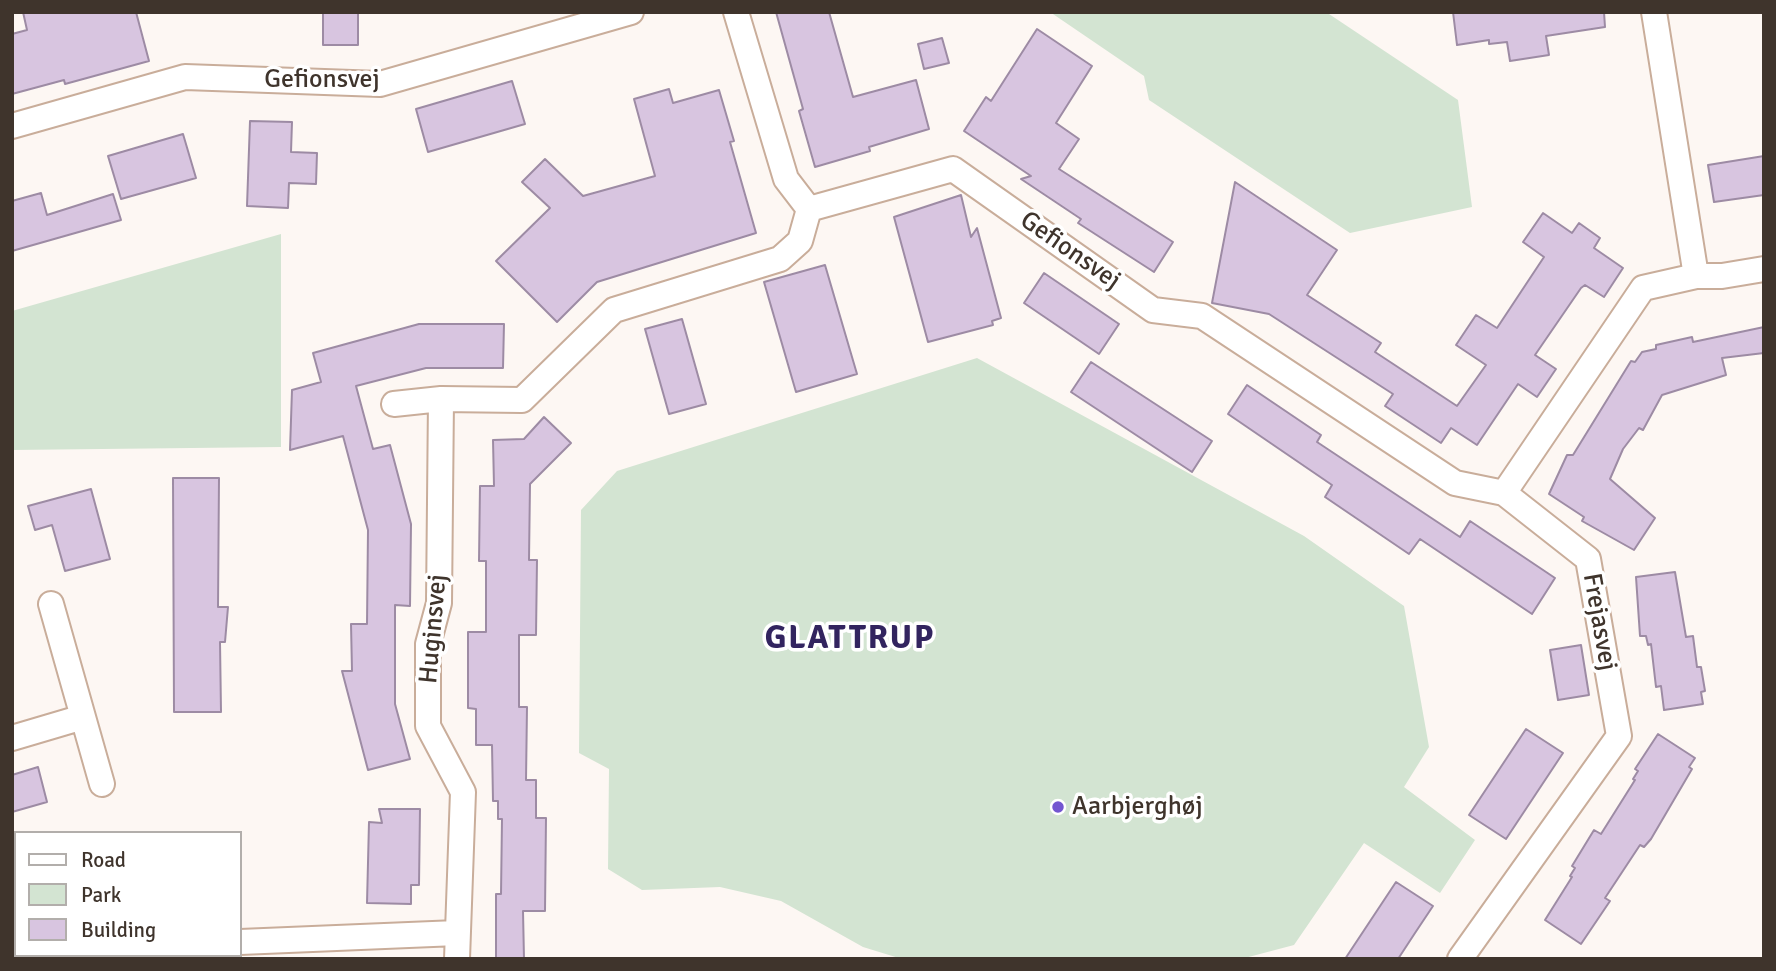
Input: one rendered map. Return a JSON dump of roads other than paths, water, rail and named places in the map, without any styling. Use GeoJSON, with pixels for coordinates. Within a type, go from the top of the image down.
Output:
{"type":"FeatureCollection","features":[{"type":"Feature","properties":{"kind":"street","name":"Gefionsvej"},"geometry":{"type":"LineString","coordinates":[[12,126],[185,77],[380,84],[629,12]]}},
{"type":"Feature","properties":{"kind":"street"},"geometry":{"type":"LineString","coordinates":[[394,404],[441,399],[522,400],[614,310],[780,259],[800,241],[809,209],[786,179],[736,12]]}},
{"type":"Feature","properties":{"kind":"street"},"geometry":{"type":"LineString","coordinates":[[1654,12],[1696,276]]}},
{"type":"Feature","properties":{"kind":"street","name":"Gefionsvej"},"geometry":{"type":"LineString","coordinates":[[809,209],[953,169],[1153,310],[1202,316],[1455,484],[1504,493]]}},
{"type":"Feature","properties":{"kind":"street"},"geometry":{"type":"LineString","coordinates":[[1504,493],[1643,288],[1696,276],[1722,276],[1764,269]]}},
{"type":"Feature","properties":{"kind":"street","name":"Huginsvej"},"geometry":{"type":"LineString","coordinates":[[441,399],[439,603],[428,644],[428,726],[463,792],[457,959]]}},
{"type":"Feature","properties":{"kind":"street","name":"Frejasvej"},"geometry":{"type":"LineString","coordinates":[[1460,959],[1619,736],[1588,559],[1504,493]]}},
{"type":"Feature","properties":{"kind":"street"},"geometry":{"type":"LineString","coordinates":[[51,604],[102,784]]}},
{"type":"Feature","properties":{"kind":"street"},"geometry":{"type":"LineString","coordinates":[[12,738],[83,717]]}},
{"type":"Feature","properties":{"kind":"street"},"geometry":{"type":"LineString","coordinates":[[242,942],[289,950],[457,933]]}},
{"type":"Feature","properties":{"kind":"place","name":"Aarbjerghøj"},"geometry":{"type":"Point","coordinates":[1058,807]}},
{"type":"Feature","properties":{"kind":"district","name":"GLATTRUP"},"geometry":{"type":"Point","coordinates":[850,639]}}]}
